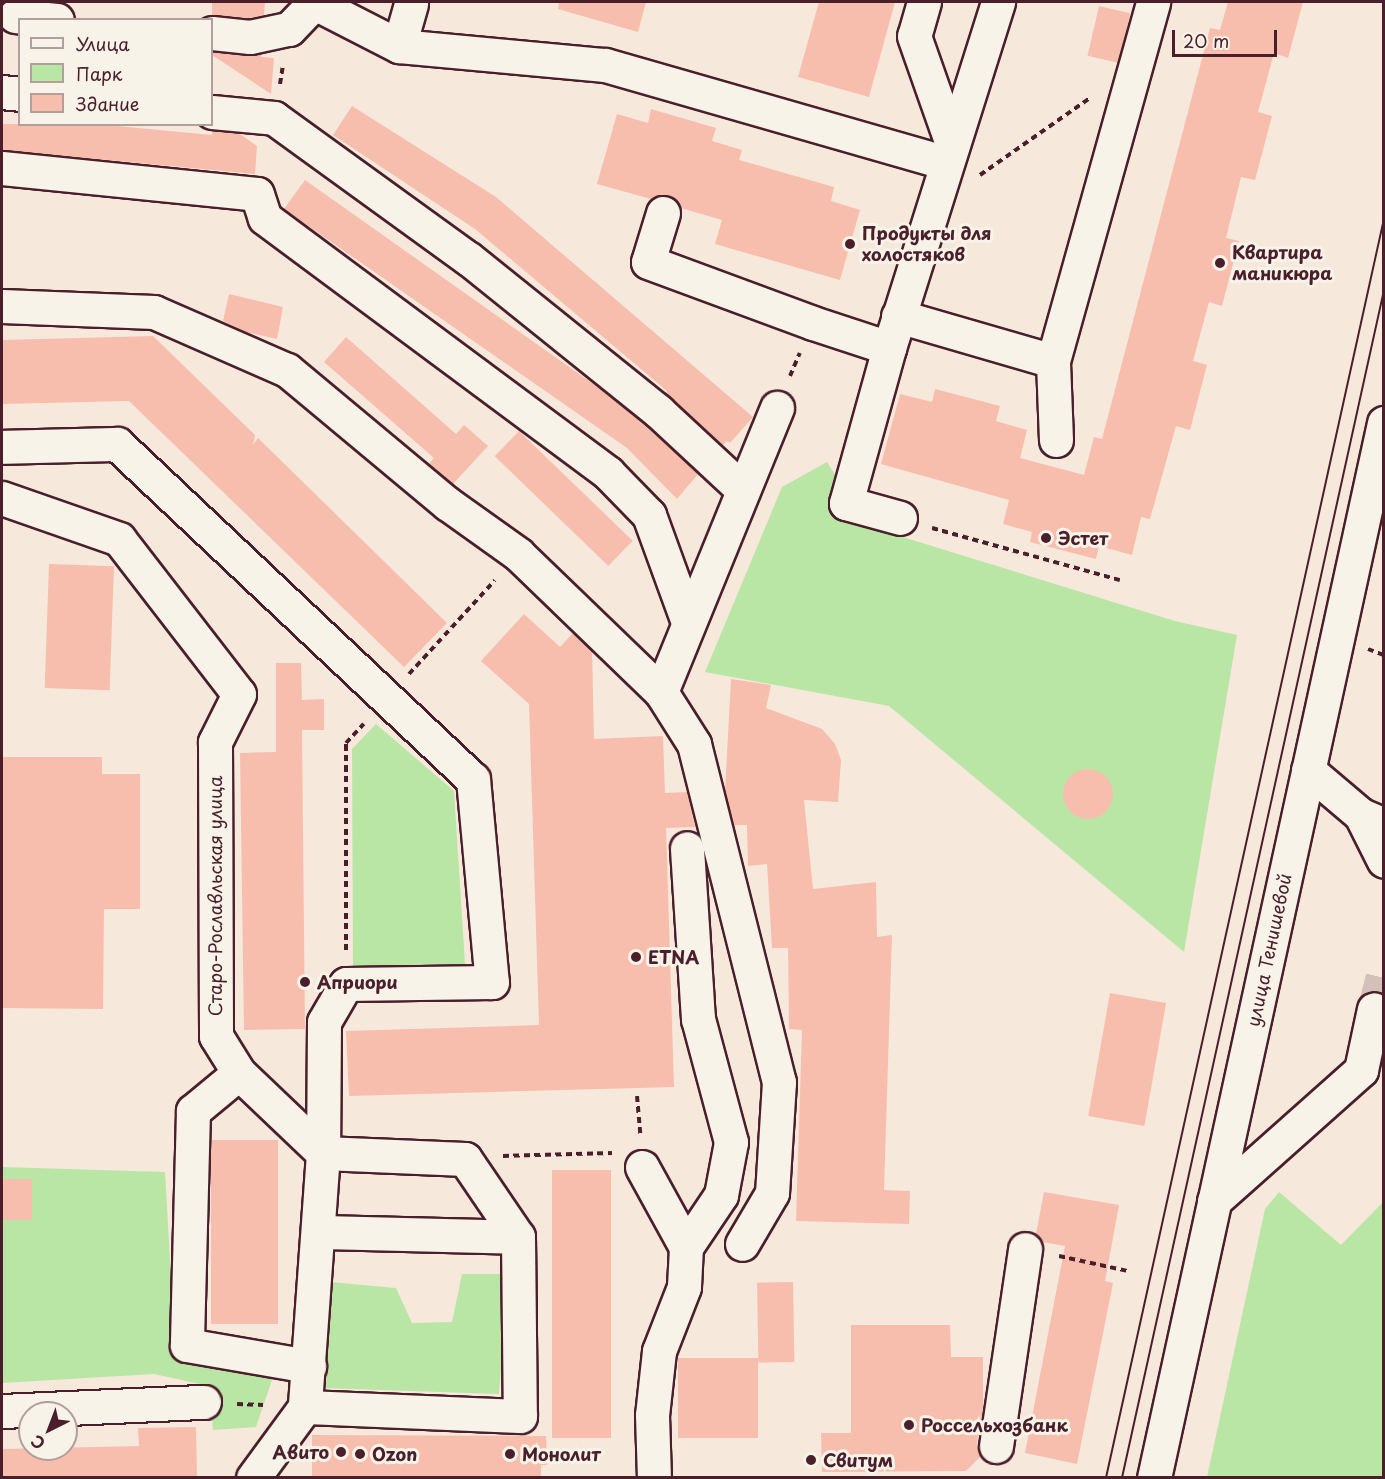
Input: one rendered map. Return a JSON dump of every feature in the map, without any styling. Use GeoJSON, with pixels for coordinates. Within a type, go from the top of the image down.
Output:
{"type":"FeatureCollection","features":[{"type":"Feature","properties":{"kind":"main road"},"geometry":{"type":"LineString","coordinates":[[924,2],[914,36],[949,153]]}},
{"type":"Feature","properties":{"kind":"main road"},"geometry":{"type":"LineString","coordinates":[[900,518],[846,503],[898,316],[998,2]]}},
{"type":"Feature","properties":{"kind":"main road"},"geometry":{"type":"LineString","coordinates":[[1056,440],[1053,361],[1154,2]]}},
{"type":"Feature","properties":{"kind":"main road"},"geometry":{"type":"LineString","coordinates":[[213,33],[250,37],[289,29],[313,3],[399,46],[605,65],[949,153]]}},
{"type":"Feature","properties":{"kind":"main road"},"geometry":{"type":"LineString","coordinates":[[399,46],[411,4]]}},
{"type":"Feature","properties":{"kind":"main road"},"geometry":{"type":"LineString","coordinates":[[15,16],[36,18]]}},
{"type":"Feature","properties":{"kind":"main road"},"geometry":{"type":"LineString","coordinates":[[2,92],[18,94]]}},
{"type":"Feature","properties":{"kind":"main road"},"geometry":{"type":"LineString","coordinates":[[213,112],[274,118],[469,259],[658,411],[743,490]]}},
{"type":"Feature","properties":{"kind":"main road"},"geometry":{"type":"LineString","coordinates":[[2,168],[257,194],[265,218],[608,472],[649,515],[688,622]]}},
{"type":"Feature","properties":{"kind":"main road"},"geometry":{"type":"LineString","coordinates":[[663,213],[648,262],[813,323],[889,348]]}},
{"type":"Feature","properties":{"kind":"main road"},"geometry":{"type":"LineString","coordinates":[[2,306],[154,312],[287,370],[448,504],[518,554],[661,692],[694,744],[779,1082],[772,1193],[742,1244]]}},
{"type":"Feature","properties":{"kind":"main road"},"geometry":{"type":"LineString","coordinates":[[898,316],[1053,361]]}},
{"type":"Feature","properties":{"kind":"main road"},"geometry":{"type":"LineString","coordinates":[[661,692],[777,408]]}},
{"type":"Feature","properties":{"kind":"main road","name":"улица Тенишевой"},"geometry":{"type":"LineString","coordinates":[[1154,1478],[1383,423]]}},
{"type":"Feature","properties":{"kind":"main road"},"geometry":{"type":"LineString","coordinates":[[2,447],[117,444],[473,779],[492,982],[346,984],[324,1022],[320,1232],[305,1407],[253,1478]]}},
{"type":"Feature","properties":{"kind":"main road","name":"Старо-Рославльская улица"},"geometry":{"type":"LineString","coordinates":[[2,498],[119,539],[239,694],[215,742],[216,1036],[239,1073],[323,1153]]}},
{"type":"Feature","properties":{"kind":"main road"},"geometry":{"type":"LineString","coordinates":[[1308,770],[1372,820],[1383,861]]}},
{"type":"Feature","properties":{"kind":"main road"},"geometry":{"type":"LineString","coordinates":[[654,1478],[652,1415],[659,1351],[684,1287],[686,1247],[721,1195],[731,1142],[698,1019],[687,848]]}},
{"type":"Feature","properties":{"kind":"main road"},"geometry":{"type":"LineString","coordinates":[[1214,1201],[1372,1070],[1374,1009]]}},
{"type":"Feature","properties":{"kind":"main road"},"geometry":{"type":"LineString","coordinates":[[239,1073],[193,1112],[187,1345],[309,1366]]}},
{"type":"Feature","properties":{"kind":"main road"},"geometry":{"type":"LineString","coordinates":[[305,1407],[519,1416],[518,1237],[465,1159],[323,1153]]}},
{"type":"Feature","properties":{"kind":"main road"},"geometry":{"type":"LineString","coordinates":[[642,1167],[686,1247]]}},
{"type":"Feature","properties":{"kind":"main road"},"geometry":{"type":"LineString","coordinates":[[320,1232],[518,1237]]}},
{"type":"Feature","properties":{"kind":"main road"},"geometry":{"type":"LineString","coordinates":[[996,1446],[1025,1249]]}},
{"type":"Feature","properties":{"kind":"main road"},"geometry":{"type":"LineString","coordinates":[[2,1411],[204,1402]]}},
{"type":"Feature","properties":{"kind":"path"},"geometry":{"type":"LineString","coordinates":[[274,118],[289,29]]}},
{"type":"Feature","properties":{"kind":"path"},"geometry":{"type":"LineString","coordinates":[[932,208],[1135,67]]}},
{"type":"Feature","properties":{"kind":"path"},"geometry":{"type":"LineString","coordinates":[[777,408],[813,323]]}},
{"type":"Feature","properties":{"kind":"path"},"geometry":{"type":"LineString","coordinates":[[900,518],[1120,580]]}},
{"type":"Feature","properties":{"kind":"path"},"geometry":{"type":"LineString","coordinates":[[346,984],[346,743],[518,554]]}},
{"type":"Feature","properties":{"kind":"path"},"geometry":{"type":"LineString","coordinates":[[637,1096],[639,1126]]}},
{"type":"Feature","properties":{"kind":"path"},"geometry":{"type":"LineString","coordinates":[[538,1153],[615,1153],[642,1167]]}},
{"type":"Feature","properties":{"kind":"path"},"geometry":{"type":"LineString","coordinates":[[1025,1249],[1128,1271]]}},
{"type":"Feature","properties":{"kind":"path"},"geometry":{"type":"LineString","coordinates":[[204,1402],[305,1407]]}},
{"type":"Feature","properties":{"kind":"green space"},"geometry":{"type":"Polygon","coordinates":[[[827,462],[867,526],[1175,621],[1237,635],[1184,952],[889,706],[705,672],[782,487],[827,462]]]}},
{"type":"Feature","properties":{"kind":"green space"},"geometry":{"type":"Polygon","coordinates":[[[376,724],[454,791],[465,964],[353,967],[352,749],[376,724]]]}},
{"type":"Feature","properties":{"kind":"green space"},"geometry":{"type":"Polygon","coordinates":[[[2,1167],[165,1172],[175,1348],[274,1374],[256,1427],[213,1430],[209,1386],[154,1374],[2,1383],[2,1220],[32,1220],[32,1180],[2,1179],[2,1167]]]}},
{"type":"Feature","properties":{"kind":"green space"},"geometry":{"type":"Polygon","coordinates":[[[1279,1192],[1341,1245],[1383,1202],[1383,1477],[1207,1477],[1265,1209],[1279,1192]]]}},
{"type":"Feature","properties":{"kind":"green space"},"geometry":{"type":"Polygon","coordinates":[[[462,1274],[508,1274],[499,1394],[322,1388],[330,1282],[396,1288],[412,1323],[452,1322],[462,1274]]]}},
{"type":"Feature","properties":{"kind":"building"},"geometry":{"type":"Polygon","coordinates":[[[212,2],[265,2],[264,15],[249,18],[212,15],[212,2]]]}},
{"type":"Feature","properties":{"kind":"building"},"geometry":{"type":"Polygon","coordinates":[[[559,2],[646,2],[638,32],[558,9],[559,2]]]}},
{"type":"Feature","properties":{"kind":"building"},"geometry":{"type":"Polygon","coordinates":[[[819,2],[895,2],[869,97],[798,77],[819,2]]]}},
{"type":"Feature","properties":{"kind":"building"},"geometry":{"type":"Polygon","coordinates":[[[1228,2],[1303,2],[1288,58],[1274,53],[1258,112],[1272,116],[1255,180],[1241,177],[1226,238],[1239,241],[1222,306],[1209,302],[1193,361],[1207,365],[1190,430],[1176,426],[1150,519],[1141,517],[1132,555],[1099,546],[1096,559],[1030,542],[1032,532],[1003,524],[1009,500],[881,464],[900,394],[932,402],[935,389],[1000,406],[996,421],[1027,430],[1020,458],[1084,475],[1094,437],[1102,439],[1210,28],[1220,30],[1228,2]]]}},
{"type":"Feature","properties":{"kind":"building"},"geometry":{"type":"Polygon","coordinates":[[[1099,6],[1130,13],[1119,63],[1088,56],[1099,6]]]}},
{"type":"Feature","properties":{"kind":"building"},"geometry":{"type":"Polygon","coordinates":[[[213,52],[248,56],[261,54],[261,57],[274,58],[271,94],[213,56],[213,52]]]}},
{"type":"Feature","properties":{"kind":"building"},"geometry":{"type":"Polygon","coordinates":[[[352,106],[496,197],[753,417],[730,443],[727,441],[723,445],[665,393],[667,391],[475,229],[333,135],[352,106]]]}},
{"type":"Feature","properties":{"kind":"building"},"geometry":{"type":"Polygon","coordinates":[[[651,109],[716,128],[712,141],[742,150],[739,160],[834,187],[831,201],[860,210],[840,280],[715,244],[722,220],[681,208],[669,195],[659,195],[651,199],[597,184],[617,114],[648,123],[651,109]]]}},
{"type":"Feature","properties":{"kind":"building"},"geometry":{"type":"Polygon","coordinates":[[[3,124],[117,126],[212,135],[212,131],[240,134],[257,146],[255,174],[2,150],[3,124]]]}},
{"type":"Feature","properties":{"kind":"building"},"geometry":{"type":"Polygon","coordinates":[[[305,180],[606,393],[646,425],[698,474],[677,499],[627,448],[284,209],[305,180]]]}},
{"type":"Feature","properties":{"kind":"building"},"geometry":{"type":"Polygon","coordinates":[[[229,294],[283,307],[277,339],[246,332],[223,321],[229,294]]]}},
{"type":"Feature","properties":{"kind":"building"},"geometry":{"type":"Polygon","coordinates":[[[153,336],[255,435],[253,445],[258,438],[447,623],[404,667],[129,401],[2,404],[2,340],[153,336]]]}},
{"type":"Feature","properties":{"kind":"building"},"geometry":{"type":"Polygon","coordinates":[[[346,337],[456,434],[464,425],[488,446],[453,484],[429,464],[434,458],[324,362],[346,337]]]}},
{"type":"Feature","properties":{"kind":"building"},"geometry":{"type":"Polygon","coordinates":[[[519,431],[633,541],[608,566],[495,456],[519,431]]]}},
{"type":"Feature","properties":{"kind":"building"},"geometry":{"type":"Polygon","coordinates":[[[49,564],[114,566],[110,690],[45,688],[49,564]]]}},
{"type":"Feature","properties":{"kind":"building"},"geometry":{"type":"Polygon","coordinates":[[[524,614],[560,647],[573,633],[592,651],[594,739],[663,736],[665,793],[687,792],[695,827],[666,828],[674,1087],[349,1096],[346,1031],[539,1025],[529,704],[481,661],[524,614]]]}},
{"type":"Feature","properties":{"kind":"building"},"geometry":{"type":"Polygon","coordinates":[[[276,663],[301,663],[302,700],[324,699],[324,730],[302,730],[305,1029],[244,1030],[240,753],[276,752],[276,663]]]}},
{"type":"Feature","properties":{"kind":"building"},"geometry":{"type":"Polygon","coordinates":[[[731,679],[771,685],[766,708],[822,729],[835,744],[841,760],[838,802],[804,800],[813,889],[876,882],[877,937],[892,935],[884,1190],[910,1191],[909,1224],[796,1221],[802,1030],[789,1029],[788,948],[772,948],[767,864],[748,866],[747,825],[734,825],[725,791],[731,679]]]}},
{"type":"Feature","properties":{"kind":"building"},"geometry":{"type":"Polygon","coordinates":[[[2,757],[102,757],[102,774],[140,774],[140,909],[104,909],[103,1009],[2,1008],[2,757]]]}},
{"type":"Feature","properties":{"kind":"building"},"geometry":{"type":"Polygon","coordinates":[[[1083,769],[1093,769],[1106,776],[1113,789],[1113,799],[1106,812],[1093,819],[1083,819],[1074,815],[1067,808],[1063,799],[1063,789],[1067,780],[1074,773],[1083,769]]]}},
{"type":"Feature","properties":{"kind":"building"},"geometry":{"type":"Polygon","coordinates":[[[1110,993],[1166,1003],[1144,1126],[1088,1116],[1110,993]]]}},
{"type":"Feature","properties":{"kind":"building"},"geometry":{"type":"Polygon","coordinates":[[[211,1140],[278,1140],[278,1324],[211,1324],[211,1140]]]}},
{"type":"Feature","properties":{"kind":"building"},"geometry":{"type":"Polygon","coordinates":[[[552,1170],[611,1170],[611,1438],[552,1438],[552,1170]]]}},
{"type":"Feature","properties":{"kind":"building"},"geometry":{"type":"Polygon","coordinates":[[[2,1179],[32,1179],[32,1220],[2,1220],[2,1179]]]}},
{"type":"Feature","properties":{"kind":"building"},"geometry":{"type":"Polygon","coordinates":[[[1044,1192],[1119,1205],[1105,1281],[1113,1283],[1077,1464],[1025,1453],[1065,1246],[1042,1242],[1036,1234],[1044,1192]]]}},
{"type":"Feature","properties":{"kind":"building"},"geometry":{"type":"Polygon","coordinates":[[[793,1282],[794,1362],[758,1363],[757,1283],[793,1282]]]}},
{"type":"Feature","properties":{"kind":"building"},"geometry":{"type":"Polygon","coordinates":[[[851,1325],[950,1325],[951,1357],[983,1357],[983,1408],[977,1443],[981,1456],[966,1471],[822,1472],[821,1433],[851,1433],[851,1325]]]}},
{"type":"Feature","properties":{"kind":"building"},"geometry":{"type":"Polygon","coordinates":[[[678,1358],[758,1358],[758,1438],[678,1438],[678,1358]]]}},
{"type":"Feature","properties":{"kind":"building"},"geometry":{"type":"Polygon","coordinates":[[[196,1427],[197,1478],[2,1478],[2,1449],[18,1449],[18,1461],[78,1461],[78,1447],[139,1446],[138,1428],[196,1427]]]}},
{"type":"Feature","properties":{"kind":"building"},"geometry":{"type":"Polygon","coordinates":[[[312,1435],[546,1436],[547,1465],[541,1465],[541,1478],[312,1478],[312,1435]]]}},
{"type":"Feature","properties":{"kind":"tunnel"},"geometry":{"type":"LineString","coordinates":[[1374,1009],[1384,970]]}},
{"type":"Feature","properties":{"kind":"tram line"},"geometry":{"type":"LineString","coordinates":[[1106,1478],[1384,219]]}},
{"type":"Feature","properties":{"kind":"tram line"},"geometry":{"type":"LineString","coordinates":[[1122,1478],[1384,290]]}},
{"type":"Feature","properties":{"kind":"place","name":"Продукты для холостяков"},"geometry":{"type":"Point","coordinates":[850,244]}},
{"type":"Feature","properties":{"kind":"place","name":"Квартира маникюра"},"geometry":{"type":"Point","coordinates":[1220,263]}},
{"type":"Feature","properties":{"kind":"place","name":"Эстет"},"geometry":{"type":"Point","coordinates":[1046,538]}},
{"type":"Feature","properties":{"kind":"place","name":"ETNA"},"geometry":{"type":"Point","coordinates":[636,957]}},
{"type":"Feature","properties":{"kind":"place","name":"Априори"},"geometry":{"type":"Point","coordinates":[305,982]}},
{"type":"Feature","properties":{"kind":"place","name":"Россельхозбанк"},"geometry":{"type":"Point","coordinates":[909,1425]}},
{"type":"Feature","properties":{"kind":"place","name":"Авито"},"geometry":{"type":"Point","coordinates":[341,1452]}},
{"type":"Feature","properties":{"kind":"place","name":"Ozon"},"geometry":{"type":"Point","coordinates":[360,1454]}},
{"type":"Feature","properties":{"kind":"place","name":"Монолит"},"geometry":{"type":"Point","coordinates":[510,1454]}},
{"type":"Feature","properties":{"kind":"place","name":"Свитум"},"geometry":{"type":"Point","coordinates":[811,1460]}}]}
